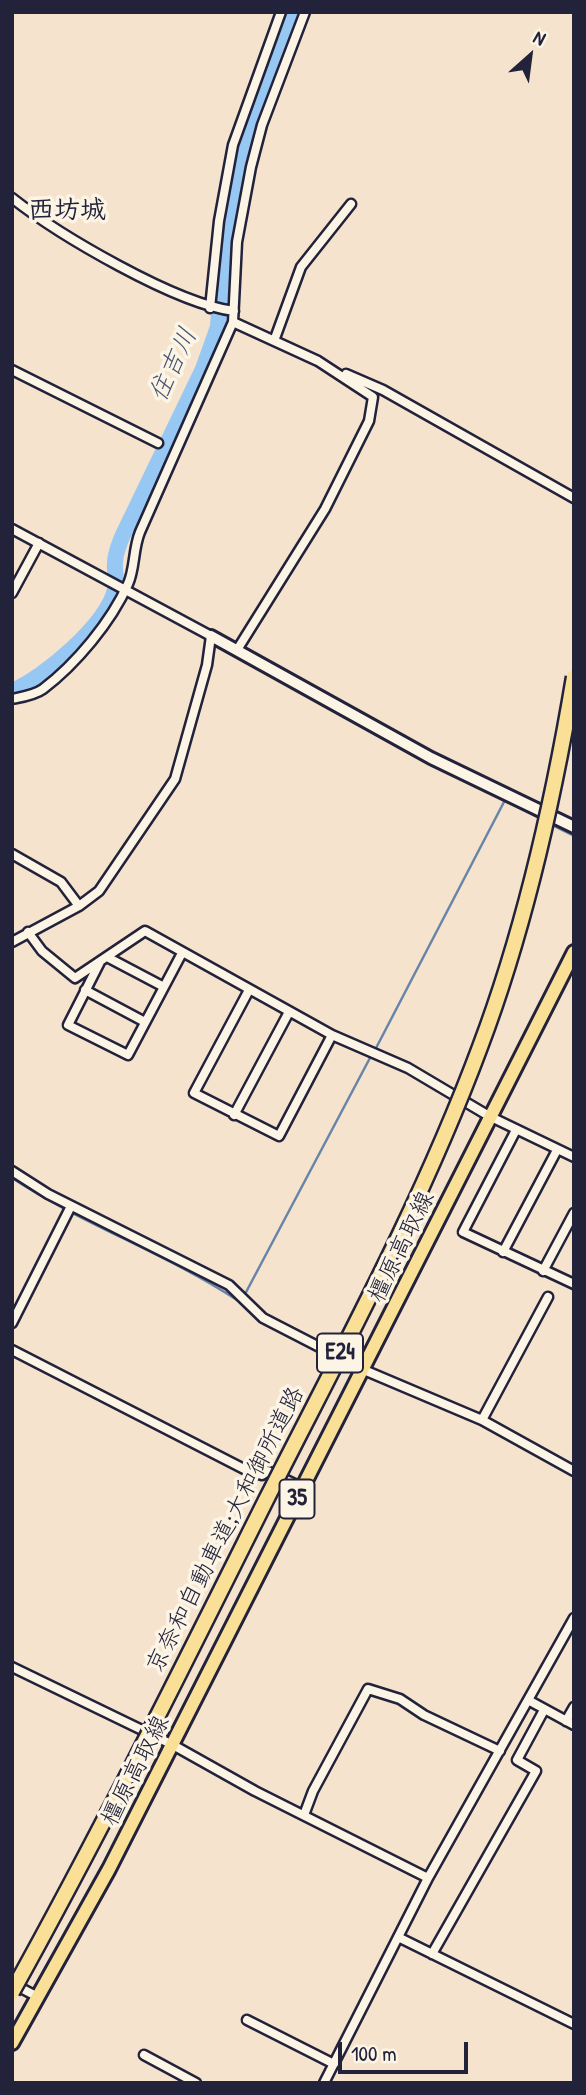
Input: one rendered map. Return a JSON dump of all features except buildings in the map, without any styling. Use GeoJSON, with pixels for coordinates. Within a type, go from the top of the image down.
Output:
{"type":"FeatureCollection","features":[{"type":"Feature","properties":{"kind":"highway","name":"京奈和自動車道;大和御所道路"},"geometry":{"type":"LineString","coordinates":[[12,1992],[170,1692],[400,1234],[458,1105],[502,985],[537,866],[574,677]]}},
{"type":"Feature","properties":{"kind":"main road","name":"橿原高取線"},"geometry":{"type":"LineString","coordinates":[[12,2043],[173,1745],[574,952]]}},
{"type":"Feature","properties":{"kind":"street"},"geometry":{"type":"LineString","coordinates":[[210,308],[219,221],[233,145],[281,12]]}},
{"type":"Feature","properties":{"kind":"street"},"geometry":{"type":"LineString","coordinates":[[12,699],[41,691],[73,661],[94,637],[130,582],[133,550],[140,532],[233,322],[237,242],[251,167],[262,125],[305,12]]}},
{"type":"Feature","properties":{"kind":"street"},"geometry":{"type":"LineString","coordinates":[[12,198],[41,221],[153,282],[210,308],[234,312]]}},
{"type":"Feature","properties":{"kind":"street"},"geometry":{"type":"LineString","coordinates":[[274,341],[301,267],[351,204]]}},
{"type":"Feature","properties":{"kind":"street"},"geometry":{"type":"LineString","coordinates":[[233,322],[383,390],[574,498]]}},
{"type":"Feature","properties":{"kind":"street"},"geometry":{"type":"LineString","coordinates":[[237,650],[325,509],[369,421],[373,397],[330,368]]}},
{"type":"Feature","properties":{"kind":"street"},"geometry":{"type":"LineString","coordinates":[[12,370],[158,443]]}},
{"type":"Feature","properties":{"kind":"street"},"geometry":{"type":"LineString","coordinates":[[12,529],[431,758],[574,827]]}},
{"type":"Feature","properties":{"kind":"street"},"geometry":{"type":"LineString","coordinates":[[12,593],[39,543]]}},
{"type":"Feature","properties":{"kind":"street"},"geometry":{"type":"LineString","coordinates":[[12,942],[79,906],[99,891],[175,779],[207,665],[211,636]]}},
{"type":"Feature","properties":{"kind":"street"},"geometry":{"type":"LineString","coordinates":[[12,854],[61,883],[79,906]]}},
{"type":"Feature","properties":{"kind":"street"},"geometry":{"type":"LineString","coordinates":[[28,932],[42,951],[75,978],[145,931],[331,1035],[374,1052],[489,1116],[574,1157]]}},
{"type":"Feature","properties":{"kind":"street"},"geometry":{"type":"LineString","coordinates":[[104,958],[68,1025],[128,1055],[182,953]]}},
{"type":"Feature","properties":{"kind":"street"},"geometry":{"type":"LineString","coordinates":[[104,958],[164,987]]}},
{"type":"Feature","properties":{"kind":"street"},"geometry":{"type":"LineString","coordinates":[[85,990],[145,1022]]}},
{"type":"Feature","properties":{"kind":"street"},"geometry":{"type":"LineString","coordinates":[[249,990],[194,1093],[234,1115],[279,1136],[331,1035]]}},
{"type":"Feature","properties":{"kind":"street"},"geometry":{"type":"LineString","coordinates":[[234,1115],[289,1012]]}},
{"type":"Feature","properties":{"kind":"street"},"geometry":{"type":"LineString","coordinates":[[516,1129],[463,1232],[574,1284]]}},
{"type":"Feature","properties":{"kind":"street"},"geometry":{"type":"LineString","coordinates":[[503,1252],[557,1150]]}},
{"type":"Feature","properties":{"kind":"street"},"geometry":{"type":"LineString","coordinates":[[12,1171],[70,1210],[229,1285],[263,1318],[364,1370],[482,1420],[574,1471]]}},
{"type":"Feature","properties":{"kind":"street"},"geometry":{"type":"LineString","coordinates":[[12,1323],[70,1210]]}},
{"type":"Feature","properties":{"kind":"street"},"geometry":{"type":"LineString","coordinates":[[543,1271],[574,1213]]}},
{"type":"Feature","properties":{"kind":"street"},"geometry":{"type":"LineString","coordinates":[[482,1420],[548,1297]]}},
{"type":"Feature","properties":{"kind":"street"},"geometry":{"type":"LineString","coordinates":[[12,1350],[246,1470],[262,1475],[268,1471],[303,1488]]}},
{"type":"Feature","properties":{"kind":"street"},"geometry":{"type":"LineString","coordinates":[[324,2083],[428,1878],[528,1700],[570,1634],[574,1618]]}},
{"type":"Feature","properties":{"kind":"street"},"geometry":{"type":"LineString","coordinates":[[12,1667],[173,1745],[428,1878]]}},
{"type":"Feature","properties":{"kind":"street"},"geometry":{"type":"LineString","coordinates":[[304,1815],[313,1791],[368,1689],[400,1699],[424,1715],[500,1751]]}},
{"type":"Feature","properties":{"kind":"street"},"geometry":{"type":"LineString","coordinates":[[528,1700],[570,1723],[574,1707]]}},
{"type":"Feature","properties":{"kind":"street"},"geometry":{"type":"LineString","coordinates":[[432,1954],[536,1771],[517,1760],[544,1710]]}},
{"type":"Feature","properties":{"kind":"street"},"geometry":{"type":"LineString","coordinates":[[398,1937],[574,2024]]}},
{"type":"Feature","properties":{"kind":"street"},"geometry":{"type":"LineString","coordinates":[[12,1983],[38,1997]]}},
{"type":"Feature","properties":{"kind":"street"},"geometry":{"type":"LineString","coordinates":[[247,2020],[334,2064]]}},
{"type":"Feature","properties":{"kind":"street"},"geometry":{"type":"LineString","coordinates":[[144,2055],[196,2083]]}},
{"type":"Feature","properties":{"kind":"waterway","name":"住吉川"},"geometry":{"type":"LineString","coordinates":[[12,691],[57,662],[87,634],[109,604],[116,586],[115,560],[122,537],[203,369],[218,327],[223,251],[241,158],[293,12]]}},
{"type":"Feature","properties":{"kind":"waterway"},"geometry":{"type":"LineString","coordinates":[[375,1050],[505,800],[541,819]]}},
{"type":"Feature","properties":{"kind":"waterway"},"geometry":{"type":"LineString","coordinates":[[550,824],[574,836]]}},
{"type":"Feature","properties":{"kind":"waterway"},"geometry":{"type":"LineString","coordinates":[[12,1178],[237,1300],[244,1296],[371,1056]]}},
{"type":"Feature","properties":{"kind":"district","name":"西坊城"},"geometry":{"type":"Point","coordinates":[67,211]}}]}
